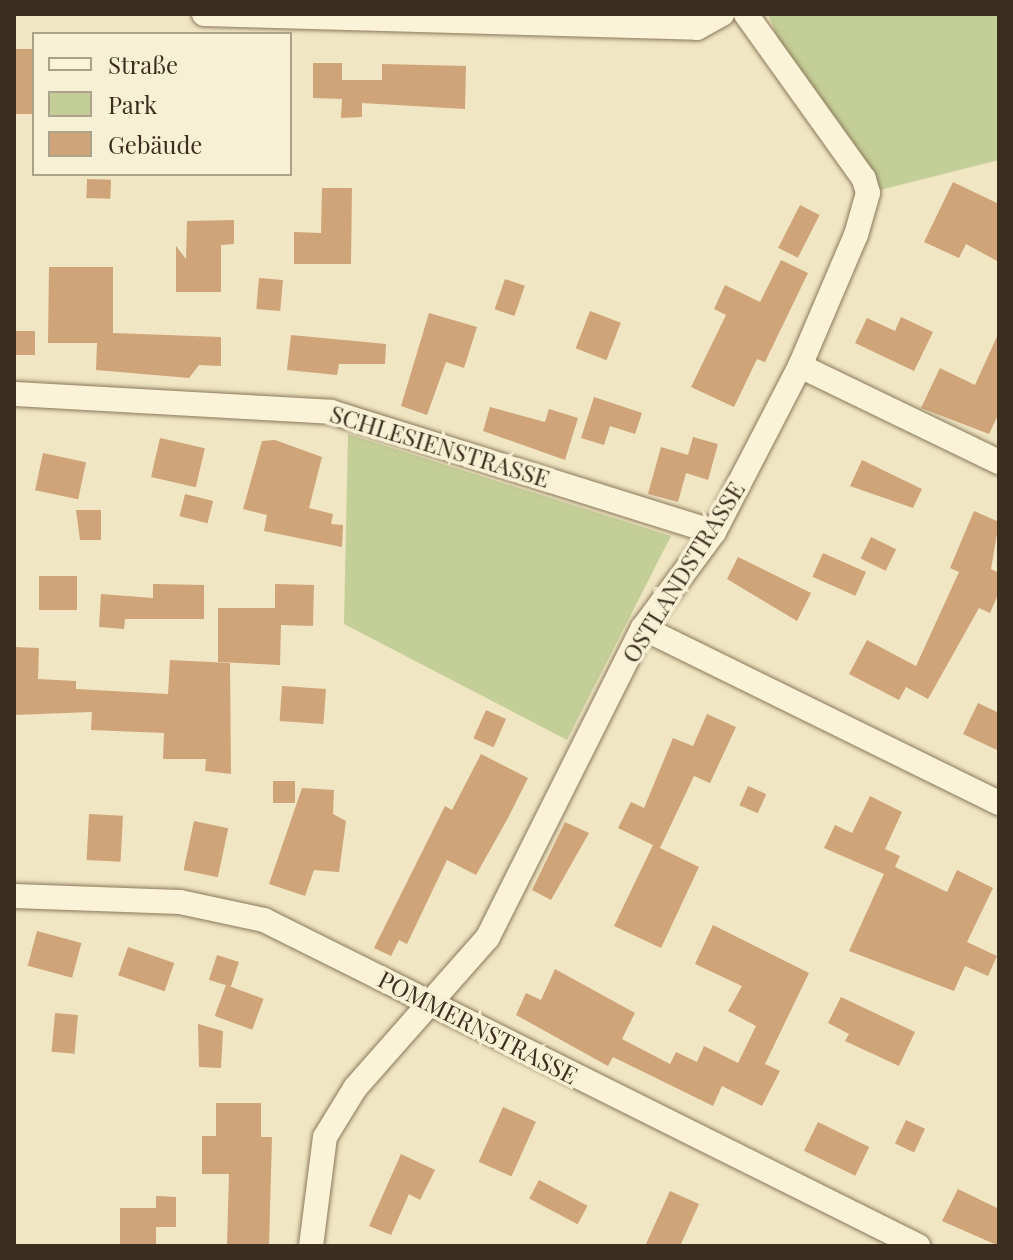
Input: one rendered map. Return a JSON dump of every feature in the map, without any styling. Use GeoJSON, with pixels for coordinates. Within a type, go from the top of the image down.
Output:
{"type":"FeatureCollection","features":[{"type":"Feature","properties":{"kind":"street"},"geometry":{"type":"LineString","coordinates":[[204,14],[697,28],[722,14]]}},
{"type":"Feature","properties":{"kind":"street","name":"OSTLANDSTRASSE"},"geometry":{"type":"LineString","coordinates":[[311,1246],[325,1137],[355,1088],[488,937],[643,628],[714,532],[800,366],[868,193],[746,14]]}},
{"type":"Feature","properties":{"kind":"street"},"geometry":{"type":"LineString","coordinates":[[800,366],[999,462]]}},
{"type":"Feature","properties":{"kind":"street","name":"SCHLESIENSTRASSE"},"geometry":{"type":"LineString","coordinates":[[14,394],[331,412],[714,532]]}},
{"type":"Feature","properties":{"kind":"street"},"geometry":{"type":"LineString","coordinates":[[643,628],[999,803]]}},
{"type":"Feature","properties":{"kind":"street","name":"POMMERNSTRASSE"},"geometry":{"type":"LineString","coordinates":[[14,896],[180,902],[239,913],[918,1246]]}},
{"type":"Feature","properties":{"kind":"green space"},"geometry":{"type":"Polygon","coordinates":[[[768,14],[999,14],[999,160],[876,191],[866,161],[784,53],[768,14]]]}},
{"type":"Feature","properties":{"kind":"green space"},"geometry":{"type":"Polygon","coordinates":[[[348,434],[671,536],[567,740],[344,624],[348,434]]]}},
{"type":"Feature","properties":{"kind":"building"},"geometry":{"type":"Polygon","coordinates":[[[14,49],[32,49],[32,114],[14,114],[14,49]]]}},
{"type":"Feature","properties":{"kind":"building"},"geometry":{"type":"Polygon","coordinates":[[[313,63],[342,63],[342,80],[382,80],[382,64],[466,66],[465,109],[362,103],[362,117],[341,118],[342,99],[313,98],[313,63]]]}},
{"type":"Feature","properties":{"kind":"building"},"geometry":{"type":"Polygon","coordinates":[[[87,179],[111,180],[110,199],[86,198],[87,179]]]}},
{"type":"Feature","properties":{"kind":"building"},"geometry":{"type":"Polygon","coordinates":[[[953,182],[999,204],[999,262],[966,244],[959,258],[924,242],[953,182]]]}},
{"type":"Feature","properties":{"kind":"building"},"geometry":{"type":"Polygon","coordinates":[[[322,188],[352,188],[351,264],[294,264],[294,232],[321,233],[322,188]]]}},
{"type":"Feature","properties":{"kind":"building"},"geometry":{"type":"Polygon","coordinates":[[[800,205],[820,215],[798,258],[778,248],[800,205]]]}},
{"type":"Feature","properties":{"kind":"building"},"geometry":{"type":"Polygon","coordinates":[[[234,220],[234,244],[221,245],[221,292],[176,292],[176,246],[186,259],[187,221],[234,220]]]}},
{"type":"Feature","properties":{"kind":"building"},"geometry":{"type":"Polygon","coordinates":[[[781,260],[808,273],[765,362],[757,359],[734,407],[691,387],[726,315],[714,309],[725,285],[760,302],[781,260]]]}},
{"type":"Feature","properties":{"kind":"building"},"geometry":{"type":"Polygon","coordinates":[[[49,267],[113,267],[113,333],[221,337],[221,366],[199,365],[189,378],[96,370],[97,343],[48,343],[49,267]]]}},
{"type":"Feature","properties":{"kind":"building"},"geometry":{"type":"Polygon","coordinates":[[[259,278],[283,280],[280,311],[256,309],[259,278]]]}},
{"type":"Feature","properties":{"kind":"building"},"geometry":{"type":"Polygon","coordinates":[[[505,279],[525,286],[514,316],[495,309],[505,279]]]}},
{"type":"Feature","properties":{"kind":"building"},"geometry":{"type":"Polygon","coordinates":[[[590,311],[621,323],[606,360],[576,348],[590,311]]]}},
{"type":"Feature","properties":{"kind":"building"},"geometry":{"type":"Polygon","coordinates":[[[429,313],[477,327],[464,368],[446,362],[427,415],[401,406],[429,313]]]}},
{"type":"Feature","properties":{"kind":"building"},"geometry":{"type":"Polygon","coordinates":[[[901,317],[933,332],[914,371],[855,343],[867,318],[895,331],[901,317]]]}},
{"type":"Feature","properties":{"kind":"building"},"geometry":{"type":"Polygon","coordinates":[[[15,331],[35,331],[35,355],[15,355],[15,331]]]}},
{"type":"Feature","properties":{"kind":"building"},"geometry":{"type":"Polygon","coordinates":[[[999,332],[999,413],[989,434],[921,408],[940,368],[975,385],[999,332]]]}},
{"type":"Feature","properties":{"kind":"building"},"geometry":{"type":"Polygon","coordinates":[[[291,335],[386,344],[385,364],[339,364],[337,375],[287,370],[291,335]]]}},
{"type":"Feature","properties":{"kind":"building"},"geometry":{"type":"Polygon","coordinates":[[[594,397],[642,413],[635,434],[610,426],[604,445],[581,438],[594,397]]]}},
{"type":"Feature","properties":{"kind":"building"},"geometry":{"type":"Polygon","coordinates":[[[490,407],[545,422],[549,409],[578,418],[565,460],[483,431],[490,407]]]}},
{"type":"Feature","properties":{"kind":"building"},"geometry":{"type":"Polygon","coordinates":[[[693,437],[718,444],[708,480],[686,473],[678,502],[648,494],[661,447],[688,455],[693,437]]]}},
{"type":"Feature","properties":{"kind":"building"},"geometry":{"type":"Polygon","coordinates":[[[160,438],[205,448],[196,487],[151,477],[160,438]]]}},
{"type":"Feature","properties":{"kind":"building"},"geometry":{"type":"Polygon","coordinates":[[[275,440],[322,457],[309,508],[333,514],[331,524],[343,525],[342,547],[264,531],[267,515],[243,509],[262,441],[275,440]]]}},
{"type":"Feature","properties":{"kind":"building"},"geometry":{"type":"Polygon","coordinates":[[[43,453],[86,462],[78,499],[35,490],[43,453]]]}},
{"type":"Feature","properties":{"kind":"building"},"geometry":{"type":"Polygon","coordinates":[[[862,460],[922,489],[913,508],[850,486],[862,460]]]}},
{"type":"Feature","properties":{"kind":"building"},"geometry":{"type":"Polygon","coordinates":[[[185,494],[213,501],[208,523],[179,516],[185,494]]]}},
{"type":"Feature","properties":{"kind":"building"},"geometry":{"type":"Polygon","coordinates":[[[76,510],[101,510],[101,540],[80,540],[76,510]]]}},
{"type":"Feature","properties":{"kind":"building"},"geometry":{"type":"Polygon","coordinates":[[[974,511],[999,522],[991,569],[999,573],[999,592],[990,613],[979,608],[928,699],[906,687],[899,700],[849,674],[867,640],[916,666],[959,572],[950,568],[974,511]]]}},
{"type":"Feature","properties":{"kind":"building"},"geometry":{"type":"Polygon","coordinates":[[[871,537],[896,549],[886,571],[860,559],[871,537]]]}},
{"type":"Feature","properties":{"kind":"building"},"geometry":{"type":"Polygon","coordinates":[[[823,553],[866,572],[855,596],[812,577],[823,553]]]}},
{"type":"Feature","properties":{"kind":"building"},"geometry":{"type":"Polygon","coordinates":[[[738,557],[811,593],[797,621],[727,579],[738,557]]]}},
{"type":"Feature","properties":{"kind":"building"},"geometry":{"type":"Polygon","coordinates":[[[39,576],[77,576],[77,610],[39,610],[39,576]]]}},
{"type":"Feature","properties":{"kind":"building"},"geometry":{"type":"Polygon","coordinates":[[[153,584],[204,585],[204,619],[125,619],[124,629],[99,627],[101,594],[153,598],[153,584]]]}},
{"type":"Feature","properties":{"kind":"building"},"geometry":{"type":"Polygon","coordinates":[[[275,584],[314,585],[313,626],[281,625],[280,665],[218,662],[218,608],[275,608],[275,584]]]}},
{"type":"Feature","properties":{"kind":"building"},"geometry":{"type":"Polygon","coordinates":[[[14,647],[39,648],[38,679],[76,681],[76,689],[168,694],[170,660],[230,663],[231,774],[205,771],[206,759],[163,759],[164,733],[91,730],[92,712],[14,715],[14,647]]]}},
{"type":"Feature","properties":{"kind":"building"},"geometry":{"type":"Polygon","coordinates":[[[282,686],[326,689],[323,724],[280,721],[282,686]]]}},
{"type":"Feature","properties":{"kind":"building"},"geometry":{"type":"Polygon","coordinates":[[[978,703],[999,713],[999,751],[963,734],[978,703]]]}},
{"type":"Feature","properties":{"kind":"building"},"geometry":{"type":"Polygon","coordinates":[[[486,710],[506,719],[493,747],[473,738],[486,710]]]}},
{"type":"Feature","properties":{"kind":"building"},"geometry":{"type":"Polygon","coordinates":[[[707,714],[736,727],[710,783],[694,776],[660,848],[699,867],[661,948],[614,926],[653,845],[618,828],[631,802],[644,808],[673,738],[693,746],[707,714]]]}},
{"type":"Feature","properties":{"kind":"building"},"geometry":{"type":"Polygon","coordinates":[[[481,754],[528,778],[508,818],[476,875],[447,860],[407,944],[399,940],[391,956],[374,948],[445,806],[452,810],[481,754]]]}},
{"type":"Feature","properties":{"kind":"building"},"geometry":{"type":"Polygon","coordinates":[[[273,781],[295,781],[295,803],[273,803],[273,781]]]}},
{"type":"Feature","properties":{"kind":"building"},"geometry":{"type":"Polygon","coordinates":[[[748,786],[766,794],[758,813],[739,805],[748,786]]]}},
{"type":"Feature","properties":{"kind":"building"},"geometry":{"type":"Polygon","coordinates":[[[302,788],[334,790],[333,814],[346,821],[339,872],[314,870],[305,896],[269,884],[302,788]]]}},
{"type":"Feature","properties":{"kind":"building"},"geometry":{"type":"Polygon","coordinates":[[[870,796],[902,812],[885,849],[900,856],[895,867],[947,892],[957,870],[993,888],[967,942],[997,956],[988,976],[965,966],[954,991],[849,951],[884,874],[824,848],[835,825],[852,833],[870,796]]]}},
{"type":"Feature","properties":{"kind":"building"},"geometry":{"type":"Polygon","coordinates":[[[89,814],[123,816],[121,862],[87,860],[89,814]]]}},
{"type":"Feature","properties":{"kind":"building"},"geometry":{"type":"Polygon","coordinates":[[[194,821],[228,828],[218,877],[184,870],[194,821]]]}},
{"type":"Feature","properties":{"kind":"building"},"geometry":{"type":"Polygon","coordinates":[[[565,822],[589,833],[551,900],[532,890],[565,822]]]}},
{"type":"Feature","properties":{"kind":"building"},"geometry":{"type":"Polygon","coordinates":[[[713,925],[809,973],[765,1064],[780,1071],[762,1106],[722,1086],[713,1106],[613,1057],[608,1066],[516,1015],[526,993],[541,1000],[555,969],[635,1013],[622,1039],[670,1064],[676,1052],[697,1062],[704,1046],[738,1063],[756,1026],[728,1011],[742,986],[695,964],[713,925]]]}},
{"type":"Feature","properties":{"kind":"building"},"geometry":{"type":"Polygon","coordinates":[[[37,931],[81,943],[72,978],[28,966],[37,931]]]}},
{"type":"Feature","properties":{"kind":"building"},"geometry":{"type":"Polygon","coordinates":[[[128,947],[174,963],[165,991],[118,975],[128,947]]]}},
{"type":"Feature","properties":{"kind":"building"},"geometry":{"type":"Polygon","coordinates":[[[217,955],[239,962],[231,987],[209,980],[217,955]]]}},
{"type":"Feature","properties":{"kind":"building"},"geometry":{"type":"Polygon","coordinates":[[[226,985],[264,999],[252,1030],[215,1016],[226,985]]]}},
{"type":"Feature","properties":{"kind":"building"},"geometry":{"type":"Polygon","coordinates":[[[841,997],[915,1032],[899,1066],[845,1041],[849,1034],[828,1023],[841,997]]]}},
{"type":"Feature","properties":{"kind":"building"},"geometry":{"type":"Polygon","coordinates":[[[55,1013],[78,1015],[75,1054],[52,1052],[55,1013]]]}},
{"type":"Feature","properties":{"kind":"building"},"geometry":{"type":"Polygon","coordinates":[[[198,1024],[223,1031],[221,1068],[199,1067],[198,1024]]]}},
{"type":"Feature","properties":{"kind":"building"},"geometry":{"type":"Polygon","coordinates":[[[216,1103],[261,1103],[261,1137],[272,1137],[269,1246],[227,1245],[229,1174],[202,1174],[202,1136],[216,1136],[216,1103]]]}},
{"type":"Feature","properties":{"kind":"building"},"geometry":{"type":"Polygon","coordinates":[[[503,1107],[536,1122],[511,1176],[479,1162],[503,1107]]]}},
{"type":"Feature","properties":{"kind":"building"},"geometry":{"type":"Polygon","coordinates":[[[906,1120],[925,1129],[914,1152],[895,1144],[906,1120]]]}},
{"type":"Feature","properties":{"kind":"building"},"geometry":{"type":"Polygon","coordinates":[[[818,1122],[869,1147],[855,1176],[804,1151],[818,1122]]]}},
{"type":"Feature","properties":{"kind":"building"},"geometry":{"type":"Polygon","coordinates":[[[401,1154],[435,1170],[420,1200],[409,1194],[391,1235],[369,1226],[401,1154]]]}},
{"type":"Feature","properties":{"kind":"building"},"geometry":{"type":"Polygon","coordinates":[[[539,1180],[588,1206],[578,1224],[529,1199],[539,1180]]]}},
{"type":"Feature","properties":{"kind":"building"},"geometry":{"type":"Polygon","coordinates":[[[958,1189],[999,1209],[999,1246],[942,1221],[958,1189]]]}},
{"type":"Feature","properties":{"kind":"building"},"geometry":{"type":"Polygon","coordinates":[[[670,1191],[699,1204],[680,1246],[645,1246],[670,1191]]]}},
{"type":"Feature","properties":{"kind":"building"},"geometry":{"type":"Polygon","coordinates":[[[156,1196],[176,1197],[176,1227],[156,1227],[156,1246],[120,1246],[120,1208],[156,1208],[156,1196]]]}}]}
